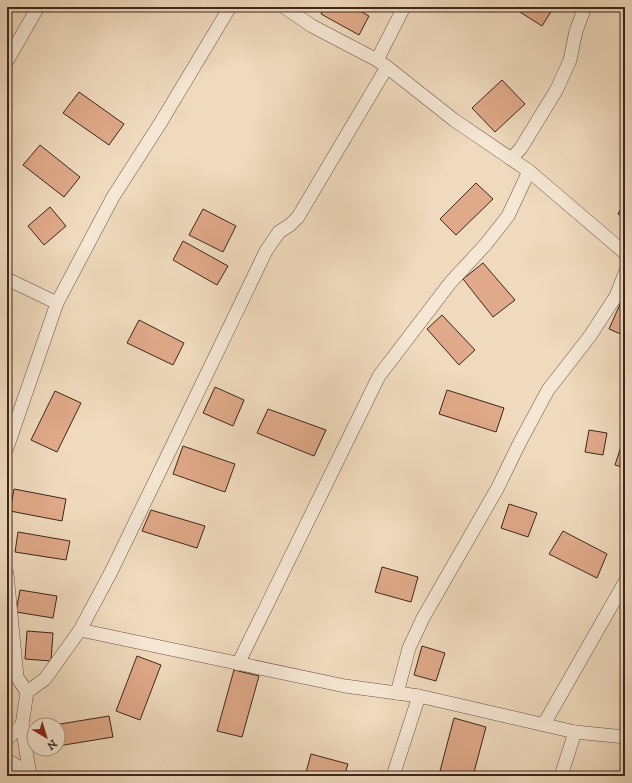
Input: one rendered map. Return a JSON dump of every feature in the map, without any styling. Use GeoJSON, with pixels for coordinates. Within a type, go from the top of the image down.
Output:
{"type":"FeatureCollection","features":[{"type":"Feature","properties":{"kind":"street"},"geometry":{"type":"LineString","coordinates":[[7,61],[38,7]]}},
{"type":"Feature","properties":{"kind":"street"},"geometry":{"type":"LineString","coordinates":[[7,448],[57,303],[113,197],[161,122],[230,7]]}},
{"type":"Feature","properties":{"kind":"street"},"geometry":{"type":"LineString","coordinates":[[284,7],[312,26],[382,64],[454,120],[529,172],[625,252]]}},
{"type":"Feature","properties":{"kind":"street"},"geometry":{"type":"LineString","coordinates":[[27,692],[45,679],[80,630],[111,572],[266,251],[279,232],[290,225],[298,217],[369,98],[404,7]]}},
{"type":"Feature","properties":{"kind":"street"},"geometry":{"type":"LineString","coordinates":[[511,159],[521,148],[557,89],[570,60],[576,31],[585,7]]}},
{"type":"Feature","properties":{"kind":"street"},"geometry":{"type":"LineString","coordinates":[[238,664],[379,376],[450,284],[486,244],[508,216],[529,172]]}},
{"type":"Feature","properties":{"kind":"street"},"geometry":{"type":"LineString","coordinates":[[397,693],[409,648],[423,618],[498,489],[520,442],[548,390],[590,336],[616,296],[625,273]]}},
{"type":"Feature","properties":{"kind":"street"},"geometry":{"type":"LineString","coordinates":[[7,279],[57,303]]}},
{"type":"Feature","properties":{"kind":"street"},"geometry":{"type":"LineString","coordinates":[[7,574],[17,677],[27,692],[22,725],[29,774]]}},
{"type":"Feature","properties":{"kind":"street"},"geometry":{"type":"LineString","coordinates":[[544,724],[625,582]]}},
{"type":"Feature","properties":{"kind":"street"},"geometry":{"type":"LineString","coordinates":[[80,630],[345,686],[419,696],[575,732],[625,737]]}},
{"type":"Feature","properties":{"kind":"street"},"geometry":{"type":"LineString","coordinates":[[393,776],[419,696]]}},
{"type":"Feature","properties":{"kind":"street"},"geometry":{"type":"LineString","coordinates":[[7,739],[22,725]]}},
{"type":"Feature","properties":{"kind":"street"},"geometry":{"type":"LineString","coordinates":[[561,776],[575,732]]}},
{"type":"Feature","properties":{"kind":"street"},"geometry":{"type":"LineString","coordinates":[[7,760],[29,774]]}},
{"type":"Feature","properties":{"kind":"building"},"geometry":{"type":"Polygon","coordinates":[[[325,7],[353,7],[369,16],[359,35],[321,14],[325,7]]]}},
{"type":"Feature","properties":{"kind":"building"},"geometry":{"type":"Polygon","coordinates":[[[512,7],[554,7],[542,26],[512,7]]]}},
{"type":"Feature","properties":{"kind":"building"},"geometry":{"type":"Polygon","coordinates":[[[502,80],[525,104],[495,132],[472,108],[502,80]]]}},
{"type":"Feature","properties":{"kind":"building"},"geometry":{"type":"Polygon","coordinates":[[[79,92],[124,124],[109,145],[63,113],[79,92]]]}},
{"type":"Feature","properties":{"kind":"building"},"geometry":{"type":"Polygon","coordinates":[[[40,145],[80,177],[64,197],[23,165],[40,145]]]}},
{"type":"Feature","properties":{"kind":"building"},"geometry":{"type":"Polygon","coordinates":[[[476,183],[493,199],[456,235],[440,219],[476,183]]]}},
{"type":"Feature","properties":{"kind":"building"},"geometry":{"type":"Polygon","coordinates":[[[625,201],[625,218],[618,214],[625,201]]]}},
{"type":"Feature","properties":{"kind":"building"},"geometry":{"type":"Polygon","coordinates":[[[50,207],[66,226],[44,245],[28,226],[50,207]]]}},
{"type":"Feature","properties":{"kind":"building"},"geometry":{"type":"Polygon","coordinates":[[[203,209],[236,226],[223,252],[189,235],[203,209]]]}},
{"type":"Feature","properties":{"kind":"building"},"geometry":{"type":"Polygon","coordinates":[[[183,241],[228,266],[217,285],[173,260],[183,241]]]}},
{"type":"Feature","properties":{"kind":"building"},"geometry":{"type":"Polygon","coordinates":[[[483,263],[515,300],[493,317],[463,279],[483,263]]]}},
{"type":"Feature","properties":{"kind":"building"},"geometry":{"type":"Polygon","coordinates":[[[621,302],[625,304],[625,336],[609,329],[621,302]]]}},
{"type":"Feature","properties":{"kind":"building"},"geometry":{"type":"Polygon","coordinates":[[[442,315],[475,350],[459,365],[427,329],[442,315]]]}},
{"type":"Feature","properties":{"kind":"building"},"geometry":{"type":"Polygon","coordinates":[[[139,320],[184,343],[173,365],[127,343],[139,320]]]}},
{"type":"Feature","properties":{"kind":"building"},"geometry":{"type":"Polygon","coordinates":[[[215,387],[244,400],[233,426],[203,413],[215,387]]]}},
{"type":"Feature","properties":{"kind":"building"},"geometry":{"type":"Polygon","coordinates":[[[447,390],[504,408],[496,432],[439,414],[447,390]]]}},
{"type":"Feature","properties":{"kind":"building"},"geometry":{"type":"Polygon","coordinates":[[[55,391],[81,403],[57,452],[31,440],[55,391]]]}},
{"type":"Feature","properties":{"kind":"building"},"geometry":{"type":"Polygon","coordinates":[[[268,409],[326,430],[314,456],[257,433],[268,409]]]}},
{"type":"Feature","properties":{"kind":"building"},"geometry":{"type":"Polygon","coordinates":[[[589,430],[607,433],[603,455],[585,452],[589,430]]]}},
{"type":"Feature","properties":{"kind":"building"},"geometry":{"type":"Polygon","coordinates":[[[625,434],[625,468],[615,465],[625,434]]]}},
{"type":"Feature","properties":{"kind":"building"},"geometry":{"type":"Polygon","coordinates":[[[183,446],[235,464],[225,492],[173,474],[183,446]]]}},
{"type":"Feature","properties":{"kind":"building"},"geometry":{"type":"Polygon","coordinates":[[[14,489],[66,499],[62,521],[10,511],[14,489]]]}},
{"type":"Feature","properties":{"kind":"building"},"geometry":{"type":"Polygon","coordinates":[[[509,504],[537,513],[528,537],[501,528],[509,504]]]}},
{"type":"Feature","properties":{"kind":"building"},"geometry":{"type":"Polygon","coordinates":[[[151,510],[205,526],[197,548],[142,531],[151,510]]]}},
{"type":"Feature","properties":{"kind":"building"},"geometry":{"type":"Polygon","coordinates":[[[563,531],[607,554],[597,578],[549,554],[563,531]]]}},
{"type":"Feature","properties":{"kind":"building"},"geometry":{"type":"Polygon","coordinates":[[[18,532],[70,541],[66,560],[15,552],[18,532]]]}},
{"type":"Feature","properties":{"kind":"building"},"geometry":{"type":"Polygon","coordinates":[[[382,567],[418,577],[411,602],[375,592],[382,567]]]}},
{"type":"Feature","properties":{"kind":"building"},"geometry":{"type":"Polygon","coordinates":[[[20,590],[57,596],[53,618],[16,612],[20,590]]]}},
{"type":"Feature","properties":{"kind":"building"},"geometry":{"type":"Polygon","coordinates":[[[27,631],[53,633],[51,661],[25,659],[27,631]]]}},
{"type":"Feature","properties":{"kind":"building"},"geometry":{"type":"Polygon","coordinates":[[[422,646],[445,653],[436,681],[414,675],[422,646]]]}},
{"type":"Feature","properties":{"kind":"building"},"geometry":{"type":"Polygon","coordinates":[[[137,656],[161,665],[140,720],[116,711],[137,656]]]}},
{"type":"Feature","properties":{"kind":"building"},"geometry":{"type":"Polygon","coordinates":[[[234,670],[259,676],[242,737],[217,731],[234,670]]]}},
{"type":"Feature","properties":{"kind":"building"},"geometry":{"type":"Polygon","coordinates":[[[109,716],[113,737],[66,745],[66,723],[109,716]]]}},
{"type":"Feature","properties":{"kind":"building"},"geometry":{"type":"Polygon","coordinates":[[[454,718],[486,727],[473,776],[460,776],[440,771],[454,718]]]}},
{"type":"Feature","properties":{"kind":"building"},"geometry":{"type":"Polygon","coordinates":[[[311,754],[348,764],[344,776],[305,776],[311,754]]]}}]}
